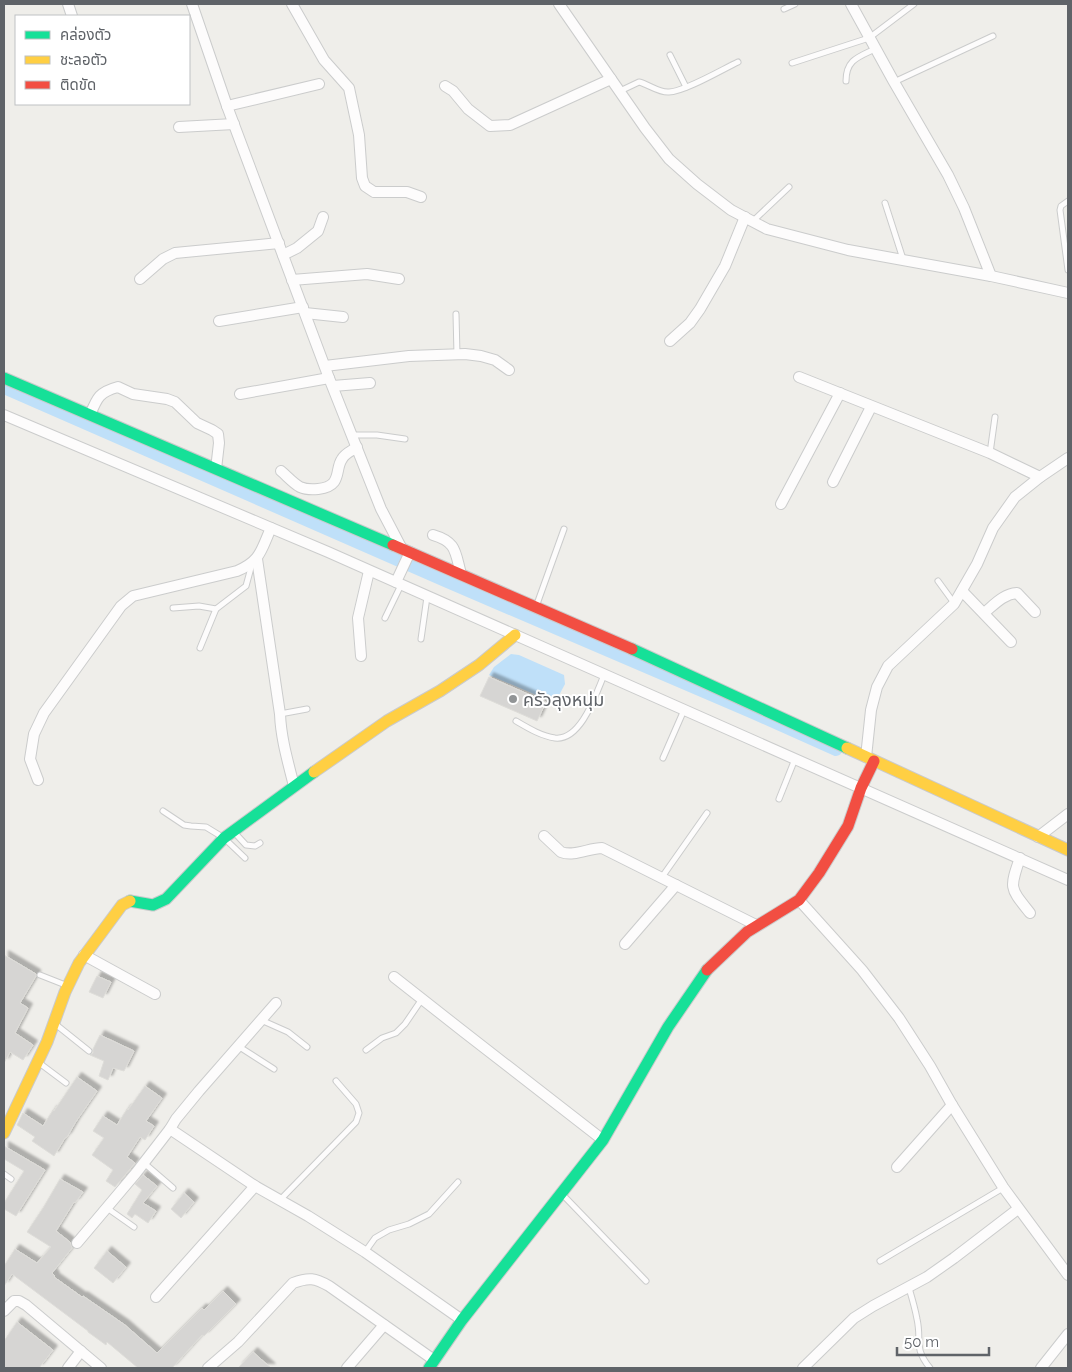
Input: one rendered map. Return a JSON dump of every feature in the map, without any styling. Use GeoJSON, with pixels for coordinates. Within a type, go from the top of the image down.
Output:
{"type":"FeatureCollection","features":[{"type":"Feature","properties":{"kind":"street"},"geometry":{"type":"LineString","coordinates":[[192,4],[227,106],[331,382],[381,509],[406,554],[399,581]]}},
{"type":"Feature","properties":{"kind":"street"},"geometry":{"type":"LineString","coordinates":[[292,4],[324,60],[349,88],[359,135],[362,178],[365,186],[374,192],[407,192],[421,197]]}},
{"type":"Feature","properties":{"kind":"street"},"geometry":{"type":"LineString","coordinates":[[558,4],[669,159],[731,210],[768,229],[848,250],[992,276],[1068,294]]}},
{"type":"Feature","properties":{"kind":"street"},"geometry":{"type":"LineString","coordinates":[[851,4],[948,175],[992,276]]}},
{"type":"Feature","properties":{"kind":"street"},"geometry":{"type":"LineString","coordinates":[[445,86],[453,90],[468,108],[490,126],[510,125],[611,79]]}},
{"type":"Feature","properties":{"kind":"street"},"geometry":{"type":"LineString","coordinates":[[227,106],[318,84]]}},
{"type":"Feature","properties":{"kind":"street"},"geometry":{"type":"LineString","coordinates":[[179,128],[234,124]]}},
{"type":"Feature","properties":{"kind":"street"},"geometry":{"type":"LineString","coordinates":[[283,255],[297,248],[318,231],[323,217]]}},
{"type":"Feature","properties":{"kind":"street"},"geometry":{"type":"LineString","coordinates":[[670,341],[690,323],[700,309],[749,219]]}},
{"type":"Feature","properties":{"kind":"street"},"geometry":{"type":"LineString","coordinates":[[140,279],[164,259],[176,253],[279,243]]}},
{"type":"Feature","properties":{"kind":"street"},"geometry":{"type":"LineString","coordinates":[[292,280],[367,274],[399,279]]}},
{"type":"Feature","properties":{"kind":"street"},"geometry":{"type":"LineString","coordinates":[[219,321],[304,310],[343,317]]}},
{"type":"Feature","properties":{"kind":"street"},"geometry":{"type":"LineString","coordinates":[[325,366],[409,356],[457,354],[482,356],[496,360],[509,370]]}},
{"type":"Feature","properties":{"kind":"street"},"geometry":{"type":"LineString","coordinates":[[799,377],[990,453],[1040,477]]}},
{"type":"Feature","properties":{"kind":"street"},"geometry":{"type":"LineString","coordinates":[[4,378],[216,469],[406,554],[461,574],[605,636],[870,761],[1068,850]]}},
{"type":"Feature","properties":{"kind":"street"},"geometry":{"type":"LineString","coordinates":[[240,394],[331,382],[370,383]]}},
{"type":"Feature","properties":{"kind":"street"},"geometry":{"type":"LineString","coordinates":[[90,415],[100,394],[118,387],[133,394],[168,399],[175,402],[197,423],[218,434],[219,443],[216,469]]}},
{"type":"Feature","properties":{"kind":"street"},"geometry":{"type":"LineString","coordinates":[[781,504],[840,394]]}},
{"type":"Feature","properties":{"kind":"street"},"geometry":{"type":"LineString","coordinates":[[833,482],[872,407]]}},
{"type":"Feature","properties":{"kind":"street"},"geometry":{"type":"LineString","coordinates":[[4,415],[369,571],[399,581],[427,596],[604,675],[795,759],[862,785],[1068,880]]}},
{"type":"Feature","properties":{"kind":"street"},"geometry":{"type":"LineString","coordinates":[[281,471],[300,486],[310,489],[322,488],[332,484],[338,475],[341,460],[358,447]]}},
{"type":"Feature","properties":{"kind":"street"},"geometry":{"type":"LineString","coordinates":[[208,1368],[238,1342],[293,1283],[303,1279],[314,1279],[329,1286],[384,1325],[432,1364],[462,1320],[604,1140],[668,1027],[708,969],[756,925],[799,900],[819,874],[848,826],[870,761],[871,710],[877,687],[888,666],[954,604],[977,564],[993,528],[1014,497],[1068,458]]}},
{"type":"Feature","properties":{"kind":"street"},"geometry":{"type":"LineString","coordinates":[[38,780],[30,759],[34,734],[44,714],[121,606],[133,596],[237,571],[254,561],[271,528]]}},
{"type":"Feature","properties":{"kind":"street"},"geometry":{"type":"LineString","coordinates":[[433,535],[450,542],[461,574]]}},
{"type":"Feature","properties":{"kind":"street"},"geometry":{"type":"LineString","coordinates":[[254,561],[284,748],[294,786]]}},
{"type":"Feature","properties":{"kind":"street"},"geometry":{"type":"LineString","coordinates":[[361,656],[358,618],[369,571]]}},
{"type":"Feature","properties":{"kind":"street"},"geometry":{"type":"LineString","coordinates":[[962,591],[1011,642]]}},
{"type":"Feature","properties":{"kind":"street"},"geometry":{"type":"LineString","coordinates":[[984,614],[1010,593],[1017,593],[1035,612]]}},
{"type":"Feature","properties":{"kind":"street"},"geometry":{"type":"LineString","coordinates":[[4,1133],[47,1042],[68,986],[79,963],[122,905],[131,900],[157,905],[166,899],[228,834],[387,721],[479,665],[515,635]]}},
{"type":"Feature","properties":{"kind":"street"},"geometry":{"type":"LineString","coordinates":[[1038,837],[1068,814]]}},
{"type":"Feature","properties":{"kind":"street"},"geometry":{"type":"LineString","coordinates":[[544,836],[564,853],[577,853],[602,848],[756,925]]}},
{"type":"Feature","properties":{"kind":"street"},"geometry":{"type":"LineString","coordinates":[[1020,858],[1013,878],[1012,888],[1030,913]]}},
{"type":"Feature","properties":{"kind":"street"},"geometry":{"type":"LineString","coordinates":[[625,944],[676,885]]}},
{"type":"Feature","properties":{"kind":"street"},"geometry":{"type":"LineString","coordinates":[[799,900],[862,970],[899,1018],[1003,1188],[1068,1276]]}},
{"type":"Feature","properties":{"kind":"street"},"geometry":{"type":"LineString","coordinates":[[84,955],[155,994]]}},
{"type":"Feature","properties":{"kind":"street"},"geometry":{"type":"LineString","coordinates":[[394,977],[604,1140]]}},
{"type":"Feature","properties":{"kind":"street"},"geometry":{"type":"LineString","coordinates":[[77,1243],[144,1163],[176,1119],[276,1003]]}},
{"type":"Feature","properties":{"kind":"street"},"geometry":{"type":"LineString","coordinates":[[897,1167],[952,1105]]}},
{"type":"Feature","properties":{"kind":"street"},"geometry":{"type":"LineString","coordinates":[[170,1129],[255,1186],[365,1252],[462,1320]]}},
{"type":"Feature","properties":{"kind":"street"},"geometry":{"type":"LineString","coordinates":[[156,1297],[255,1186]]}},
{"type":"Feature","properties":{"kind":"street"},"geometry":{"type":"LineString","coordinates":[[804,1368],[854,1318],[927,1277],[1018,1209]]}},
{"type":"Feature","properties":{"kind":"street"},"geometry":{"type":"LineString","coordinates":[[4,1311],[14,1301],[19,1301],[26,1305],[101,1368]]}},
{"type":"Feature","properties":{"kind":"street"},"geometry":{"type":"LineString","coordinates":[[347,1368],[384,1325]]}},
{"type":"Feature","properties":{"kind":"street"},"geometry":{"type":"LineString","coordinates":[[1041,1368],[1068,1334]]}},
{"type":"Feature","properties":{"kind":"street"},"geometry":{"type":"LineString","coordinates":[[68,1368],[81,1351]]}},
{"type":"Feature","properties":{"kind":"lane"},"geometry":{"type":"LineString","coordinates":[[784,9],[795,4]]}},
{"type":"Feature","properties":{"kind":"lane"},"geometry":{"type":"LineString","coordinates":[[792,63],[869,38],[914,4]]}},
{"type":"Feature","properties":{"kind":"lane"},"geometry":{"type":"LineString","coordinates":[[894,82],[993,36]]}},
{"type":"Feature","properties":{"kind":"lane"},"geometry":{"type":"LineString","coordinates":[[846,81],[846,71],[849,65],[857,57],[875,49]]}},
{"type":"Feature","properties":{"kind":"lane"},"geometry":{"type":"LineString","coordinates":[[670,55],[686,88]]}},
{"type":"Feature","properties":{"kind":"lane"},"geometry":{"type":"LineString","coordinates":[[619,91],[639,82],[661,91],[669,92],[686,88],[738,62]]}},
{"type":"Feature","properties":{"kind":"lane"},"geometry":{"type":"LineString","coordinates":[[749,219],[790,187]]}},
{"type":"Feature","properties":{"kind":"lane"},"geometry":{"type":"LineString","coordinates":[[1068,201],[1061,206],[1060,210],[1068,270]]}},
{"type":"Feature","properties":{"kind":"lane"},"geometry":{"type":"LineString","coordinates":[[885,203],[903,260]]}},
{"type":"Feature","properties":{"kind":"lane"},"geometry":{"type":"LineString","coordinates":[[456,314],[457,354]]}},
{"type":"Feature","properties":{"kind":"lane"},"geometry":{"type":"LineString","coordinates":[[990,453],[995,417]]}},
{"type":"Feature","properties":{"kind":"lane"},"geometry":{"type":"LineString","coordinates":[[353,435],[377,434],[405,439]]}},
{"type":"Feature","properties":{"kind":"lane"},"geometry":{"type":"LineString","coordinates":[[536,606],[564,530]]}},
{"type":"Feature","properties":{"kind":"lane"},"geometry":{"type":"LineString","coordinates":[[200,648],[216,608],[246,586],[254,561]]}},
{"type":"Feature","properties":{"kind":"lane"},"geometry":{"type":"LineString","coordinates":[[386,618],[399,581]]}},
{"type":"Feature","properties":{"kind":"lane"},"geometry":{"type":"LineString","coordinates":[[938,581],[954,604]]}},
{"type":"Feature","properties":{"kind":"lane"},"geometry":{"type":"LineString","coordinates":[[421,639],[427,596]]}},
{"type":"Feature","properties":{"kind":"lane"},"geometry":{"type":"LineString","coordinates":[[173,608],[199,606],[216,608]]}},
{"type":"Feature","properties":{"kind":"lane"},"geometry":{"type":"LineString","coordinates":[[516,721],[538,732],[556,738],[568,736],[576,730],[584,718],[604,675]]}},
{"type":"Feature","properties":{"kind":"lane"},"geometry":{"type":"LineString","coordinates":[[280,714],[307,709]]}},
{"type":"Feature","properties":{"kind":"lane"},"geometry":{"type":"LineString","coordinates":[[663,758],[684,710]]}},
{"type":"Feature","properties":{"kind":"lane"},"geometry":{"type":"LineString","coordinates":[[779,799],[795,759]]}},
{"type":"Feature","properties":{"kind":"lane"},"geometry":{"type":"LineString","coordinates":[[163,811],[184,825],[206,827],[228,834],[246,845],[255,846],[260,843]]}},
{"type":"Feature","properties":{"kind":"lane"},"geometry":{"type":"LineString","coordinates":[[662,877],[707,813]]}},
{"type":"Feature","properties":{"kind":"lane"},"geometry":{"type":"LineString","coordinates":[[228,834],[244,858]]}},
{"type":"Feature","properties":{"kind":"lane"},"geometry":{"type":"LineString","coordinates":[[40,975],[68,986]]}},
{"type":"Feature","properties":{"kind":"lane"},"geometry":{"type":"LineString","coordinates":[[366,1050],[382,1038],[396,1033],[405,1024],[422,999]]}},
{"type":"Feature","properties":{"kind":"lane"},"geometry":{"type":"LineString","coordinates":[[261,1020],[288,1032],[307,1047]]}},
{"type":"Feature","properties":{"kind":"lane"},"geometry":{"type":"LineString","coordinates":[[54,1023],[89,1051]]}},
{"type":"Feature","properties":{"kind":"lane"},"geometry":{"type":"LineString","coordinates":[[238,1046],[274,1069]]}},
{"type":"Feature","properties":{"kind":"lane"},"geometry":{"type":"LineString","coordinates":[[38,1062],[66,1083]]}},
{"type":"Feature","properties":{"kind":"lane"},"geometry":{"type":"LineString","coordinates":[[280,1200],[356,1122],[360,1113],[356,1104],[336,1080]]}},
{"type":"Feature","properties":{"kind":"lane"},"geometry":{"type":"LineString","coordinates":[[144,1163],[173,1188]]}},
{"type":"Feature","properties":{"kind":"lane"},"geometry":{"type":"LineString","coordinates":[[4,1174],[11,1180]]}},
{"type":"Feature","properties":{"kind":"lane"},"geometry":{"type":"LineString","coordinates":[[365,1252],[375,1238],[388,1230],[409,1224],[429,1214],[458,1182]]}},
{"type":"Feature","properties":{"kind":"lane"},"geometry":{"type":"LineString","coordinates":[[880,1261],[1003,1188]]}},
{"type":"Feature","properties":{"kind":"lane"},"geometry":{"type":"LineString","coordinates":[[561,1193],[646,1281]]}},
{"type":"Feature","properties":{"kind":"lane"},"geometry":{"type":"LineString","coordinates":[[107,1208],[134,1227]]}},
{"type":"Feature","properties":{"kind":"lane"},"geometry":{"type":"LineString","coordinates":[[908,1287],[918,1321],[920,1351],[930,1368]]}},
{"type":"Feature","properties":{"kind":"water"},"geometry":{"type":"Polygon","coordinates":[[[511,654],[519,655],[564,675],[565,684],[555,703],[489,675],[494,667],[511,654]]]}},
{"type":"Feature","properties":{"kind":"building","name":"ครัวลุงหนุ่ม"},"geometry":{"type":"Polygon","coordinates":[[[489,677],[546,702],[537,721],[480,696],[489,677]]]}},
{"type":"Feature","properties":{"kind":"building"},"geometry":{"type":"Polygon","coordinates":[[[4,955],[36,974],[36,976],[20,1003],[28,1008],[15,1033],[33,1045],[23,1060],[10,1052],[4,1063],[4,955]]]}},
{"type":"Feature","properties":{"kind":"building"},"geometry":{"type":"Polygon","coordinates":[[[97,976],[111,982],[103,998],[89,992],[97,976]]]}},
{"type":"Feature","properties":{"kind":"building"},"geometry":{"type":"Polygon","coordinates":[[[100,1035],[134,1051],[124,1071],[113,1068],[108,1080],[99,1076],[104,1061],[90,1055],[93,1053],[100,1035]]]}},
{"type":"Feature","properties":{"kind":"building"},"geometry":{"type":"Polygon","coordinates":[[[77,1077],[97,1091],[54,1156],[32,1141],[35,1137],[17,1125],[23,1113],[43,1126],[77,1077]]]}},
{"type":"Feature","properties":{"kind":"building"},"geometry":{"type":"Polygon","coordinates":[[[145,1086],[162,1098],[146,1121],[154,1126],[145,1140],[140,1137],[127,1157],[135,1163],[115,1187],[106,1181],[113,1170],[92,1155],[104,1138],[93,1131],[103,1116],[117,1125],[145,1086]]]}},
{"type":"Feature","properties":{"kind":"building"},"geometry":{"type":"Polygon","coordinates":[[[4,1146],[45,1170],[16,1216],[4,1209],[4,1203],[24,1171],[4,1159],[4,1146]]]}},
{"type":"Feature","properties":{"kind":"building"},"geometry":{"type":"Polygon","coordinates":[[[143,1175],[157,1186],[143,1203],[156,1211],[148,1223],[135,1214],[132,1218],[127,1214],[142,1190],[135,1184],[143,1175]]]}},
{"type":"Feature","properties":{"kind":"building"},"geometry":{"type":"Polygon","coordinates":[[[60,1179],[83,1192],[74,1202],[56,1231],[70,1242],[72,1248],[52,1273],[54,1277],[125,1325],[157,1353],[202,1308],[204,1310],[223,1291],[236,1304],[204,1336],[202,1335],[172,1368],[138,1368],[107,1342],[106,1345],[12,1274],[4,1286],[4,1266],[15,1249],[37,1263],[51,1247],[27,1232],[60,1179]]]}},
{"type":"Feature","properties":{"kind":"building"},"geometry":{"type":"Polygon","coordinates":[[[184,1193],[194,1202],[181,1218],[171,1209],[184,1193]]]}},
{"type":"Feature","properties":{"kind":"building"},"geometry":{"type":"Polygon","coordinates":[[[107,1251],[126,1267],[113,1283],[94,1268],[107,1251]]]}},
{"type":"Feature","properties":{"kind":"building"},"geometry":{"type":"Polygon","coordinates":[[[17,1322],[53,1350],[39,1368],[4,1368],[4,1341],[17,1322]]]}},
{"type":"Feature","properties":{"kind":"building"},"geometry":{"type":"Polygon","coordinates":[[[253,1352],[271,1368],[238,1368],[253,1352]]]}},
{"type":"Feature","properties":{"kind":"waterway"},"geometry":{"type":"LineString","coordinates":[[4,388],[836,750]]}},
{"type":"Feature","properties":{"kind":"traffic: fast"},"geometry":{"type":"LineString","coordinates":[[4,378],[393,545]]}},
{"type":"Feature","properties":{"kind":"traffic: fast"},"geometry":{"type":"LineString","coordinates":[[632,649],[847,748]]}},
{"type":"Feature","properties":{"kind":"traffic: fast"},"geometry":{"type":"LineString","coordinates":[[130,901],[153,905],[166,899],[224,838],[314,772]]}},
{"type":"Feature","properties":{"kind":"traffic: fast"},"geometry":{"type":"LineString","coordinates":[[429,1368],[462,1320],[603,1140],[668,1027],[707,970]]}},
{"type":"Feature","properties":{"kind":"traffic: slow"},"geometry":{"type":"LineString","coordinates":[[314,772],[387,721],[440,691],[479,665],[515,635]]}},
{"type":"Feature","properties":{"kind":"traffic: slow"},"geometry":{"type":"LineString","coordinates":[[847,748],[1068,850]]}},
{"type":"Feature","properties":{"kind":"traffic: slow"},"geometry":{"type":"LineString","coordinates":[[4,1133],[47,1042],[65,992],[79,963],[122,905],[130,901]]}},
{"type":"Feature","properties":{"kind":"traffic: jam"},"geometry":{"type":"LineString","coordinates":[[393,545],[632,649]]}},
{"type":"Feature","properties":{"kind":"traffic: jam"},"geometry":{"type":"LineString","coordinates":[[707,970],[747,932],[799,900],[819,873],[848,826],[861,788],[874,761]]}},
{"type":"Feature","properties":{"kind":"place","name":"ครัวลุงหนุ่ม"},"geometry":{"type":"Point","coordinates":[513,699]}}]}
